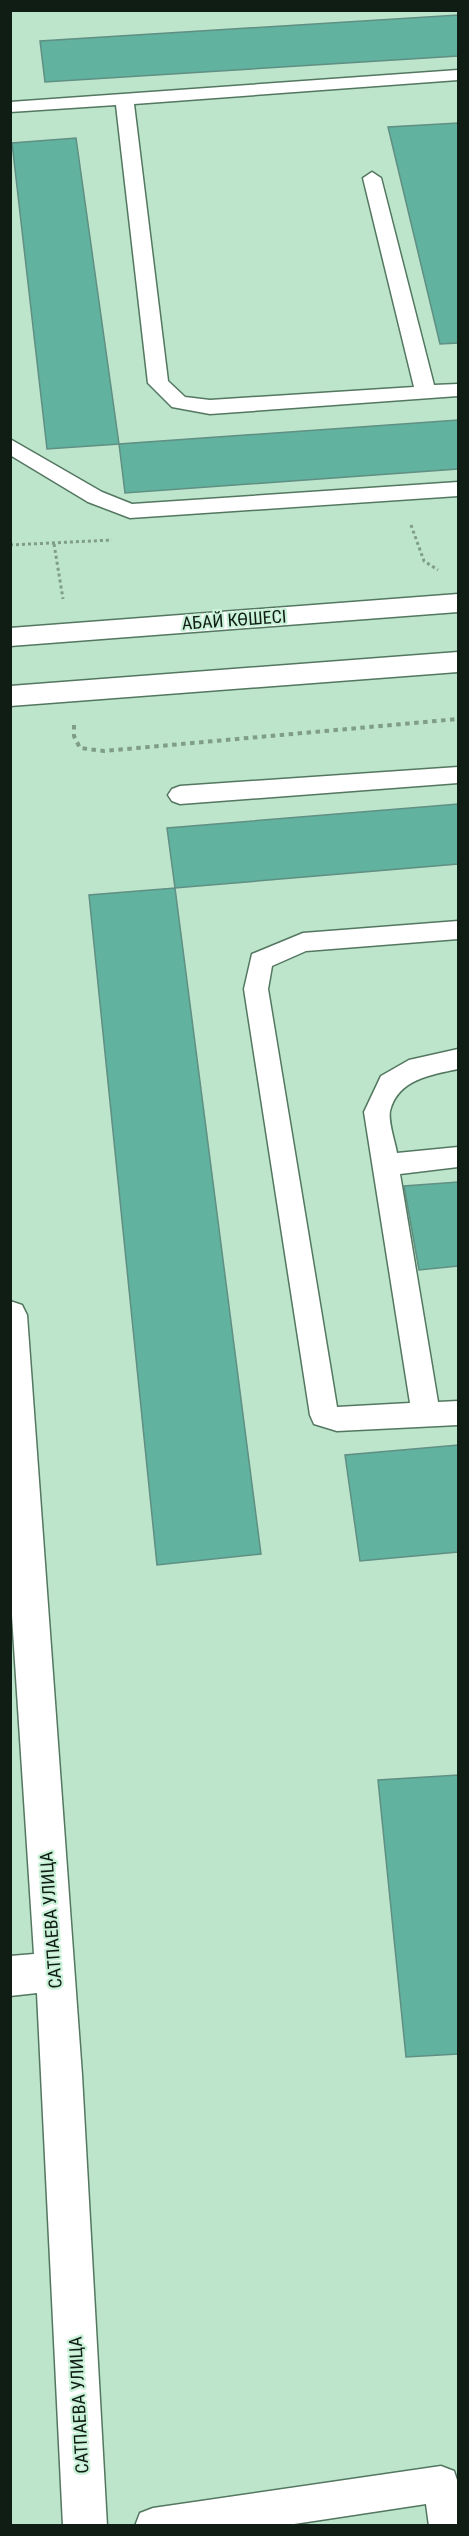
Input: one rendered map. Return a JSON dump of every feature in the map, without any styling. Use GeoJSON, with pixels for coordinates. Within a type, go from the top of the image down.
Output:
{"type":"FeatureCollection","features":[{"type":"Feature","properties":{"kind":"street","name":"АБАЙ КӨШЕСІ"},"geometry":{"type":"LineString","coordinates":[[10,638],[456,603]]}},
{"type":"Feature","properties":{"kind":"street"},"geometry":{"type":"LineString","coordinates":[[10,696],[459,662]]}},
{"type":"Feature","properties":{"kind":"street","name":"САТПАЕВА УЛИЦА"},"geometry":{"type":"LineString","coordinates":[[10,1315],[18,1546],[55,1971],[85,2526]]}},
{"type":"Feature","properties":{"kind":"street"},"geometry":{"type":"LineString","coordinates":[[10,1976],[55,1971]]}},
{"type":"Feature","properties":{"kind":"lane"},"geometry":{"type":"LineString","coordinates":[[10,107],[459,75]]}},
{"type":"Feature","properties":{"kind":"lane"},"geometry":{"type":"LineString","coordinates":[[125,100],[158,383],[179,402],[210,407],[459,390]]}},
{"type":"Feature","properties":{"kind":"lane"},"geometry":{"type":"LineString","coordinates":[[372,178],[426,392]]}},
{"type":"Feature","properties":{"kind":"lane"},"geometry":{"type":"LineString","coordinates":[[10,446],[86,493],[130,512],[459,489]]}},
{"type":"Feature","properties":{"kind":"lane"},"geometry":{"type":"LineString","coordinates":[[180,795],[459,775]]}},
{"type":"Feature","properties":{"kind":"lane"},"geometry":{"type":"LineString","coordinates":[[459,930],[303,942],[261,961],[256,989],[324,1415],[337,1419],[459,1413]]}},
{"type":"Feature","properties":{"kind":"lane"},"geometry":{"type":"LineString","coordinates":[[426,1416],[377,1112],[390,1083],[418,1067],[459,1059]]}},
{"type":"Feature","properties":{"kind":"lane"},"geometry":{"type":"LineString","coordinates":[[385,1164],[459,1157]]}},
{"type":"Feature","properties":{"kind":"lane"},"geometry":{"type":"LineString","coordinates":[[153,2526],[450,2483],[447,2526]]}},
{"type":"Feature","properties":{"kind":"path"},"geometry":{"type":"LineString","coordinates":[[409,519],[424,561],[438,568],[456,603]]}},
{"type":"Feature","properties":{"kind":"path"},"geometry":{"type":"LineString","coordinates":[[54,544],[63,598],[64,633]]}},
{"type":"Feature","properties":{"kind":"path"},"geometry":{"type":"LineString","coordinates":[[73,692],[74,736],[80,748],[104,751],[459,719]]}},
{"type":"Feature","properties":{"kind":"building"},"geometry":{"type":"Polygon","coordinates":[[[458,15],[458,56],[45,82],[40,41],[458,15]]]}},
{"type":"Feature","properties":{"kind":"building"},"geometry":{"type":"Polygon","coordinates":[[[458,123],[458,343],[440,344],[388,127],[458,123]]]}},
{"type":"Feature","properties":{"kind":"building"},"geometry":{"type":"Polygon","coordinates":[[[76,138],[119,444],[47,449],[12,143],[76,138]]]}},
{"type":"Feature","properties":{"kind":"building"},"geometry":{"type":"Polygon","coordinates":[[[458,420],[458,469],[125,493],[119,444],[458,420]]]}},
{"type":"Feature","properties":{"kind":"building"},"geometry":{"type":"Polygon","coordinates":[[[458,804],[458,864],[175,888],[167,828],[458,804]]]}},
{"type":"Feature","properties":{"kind":"building"},"geometry":{"type":"Polygon","coordinates":[[[175,888],[261,1554],[157,1565],[89,895],[175,888]]]}},
{"type":"Feature","properties":{"kind":"building"},"geometry":{"type":"Polygon","coordinates":[[[458,1182],[458,1266],[419,1270],[404,1186],[458,1182]]]}},
{"type":"Feature","properties":{"kind":"building"},"geometry":{"type":"Polygon","coordinates":[[[458,1445],[458,1552],[360,1561],[345,1455],[458,1445]]]}},
{"type":"Feature","properties":{"kind":"building"},"geometry":{"type":"Polygon","coordinates":[[[458,1775],[458,2054],[406,2057],[378,1780],[458,1775]]]}}]}
